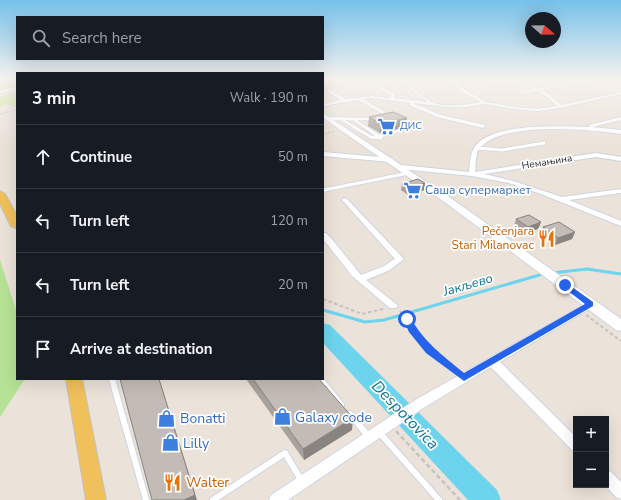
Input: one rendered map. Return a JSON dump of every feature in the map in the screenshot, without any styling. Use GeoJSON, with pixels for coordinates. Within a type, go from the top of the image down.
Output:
{"type":"FeatureCollection","features":[{"type":"Feature","properties":{"kind":"main road"},"geometry":{"type":"LineString","coordinates":[[0,194],[16,224]]}},
{"type":"Feature","properties":{"kind":"main road"},"geometry":{"type":"LineString","coordinates":[[74,380],[96,500]]}},
{"type":"Feature","properties":{"kind":"street"},"geometry":{"type":"LineString","coordinates":[[324,105],[335,102]]}},
{"type":"Feature","properties":{"kind":"street"},"geometry":{"type":"LineString","coordinates":[[365,102],[383,113]]}},
{"type":"Feature","properties":{"kind":"street"},"geometry":{"type":"LineString","coordinates":[[410,102],[439,116],[483,126]]}},
{"type":"Feature","properties":{"kind":"street"},"geometry":{"type":"LineString","coordinates":[[416,102],[458,107],[485,103],[527,109],[560,107],[580,102]]}},
{"type":"Feature","properties":{"kind":"street"},"geometry":{"type":"LineString","coordinates":[[556,102],[560,107]]}},
{"type":"Feature","properties":{"kind":"street"},"geometry":{"type":"LineString","coordinates":[[326,117],[410,173],[537,264],[565,285],[585,307],[621,326]]}},
{"type":"Feature","properties":{"kind":"street"},"geometry":{"type":"LineString","coordinates":[[588,127],[621,118]]}},
{"type":"Feature","properties":{"kind":"street"},"geometry":{"type":"LineString","coordinates":[[472,174],[476,148],[482,142],[507,133],[547,127],[588,127],[621,132]]}},
{"type":"Feature","properties":{"kind":"street"},"geometry":{"type":"LineString","coordinates":[[324,154],[391,160]]}},
{"type":"Feature","properties":{"kind":"street","name":"Немањина"},"geometry":{"type":"LineString","coordinates":[[472,174],[596,155],[621,159]]}},
{"type":"Feature","properties":{"kind":"street"},"geometry":{"type":"LineString","coordinates":[[401,167],[472,174],[496,178],[561,200],[621,224]]}},
{"type":"Feature","properties":{"kind":"street"},"geometry":{"type":"LineString","coordinates":[[561,200],[621,190]]}},
{"type":"Feature","properties":{"kind":"street"},"geometry":{"type":"LineString","coordinates":[[345,200],[400,259],[387,268],[360,279]]}},
{"type":"Feature","properties":{"kind":"street"},"geometry":{"type":"LineString","coordinates":[[324,235],[331,242],[352,272],[393,306]]}},
{"type":"Feature","properties":{"kind":"street"},"geometry":{"type":"LineString","coordinates":[[276,500],[421,403],[585,307]]}},
{"type":"Feature","properties":{"kind":"street"},"geometry":{"type":"LineString","coordinates":[[492,361],[573,443]]}},
{"type":"Feature","properties":{"kind":"street"},"geometry":{"type":"LineString","coordinates":[[609,480],[621,492]]}},
{"type":"Feature","properties":{"kind":"lane"},"geometry":{"type":"LineString","coordinates":[[326,117],[366,120],[377,119]]}},
{"type":"Feature","properties":{"kind":"lane"},"geometry":{"type":"LineString","coordinates":[[326,117],[341,119],[371,137],[379,138],[380,136],[412,127],[397,118]]}},
{"type":"Feature","properties":{"kind":"lane"},"geometry":{"type":"LineString","coordinates":[[353,119],[380,136]]}},
{"type":"Feature","properties":{"kind":"lane"},"geometry":{"type":"LineString","coordinates":[[476,148],[502,150],[544,143]]}},
{"type":"Feature","properties":{"kind":"lane"},"geometry":{"type":"LineString","coordinates":[[324,190],[410,173]]}},
{"type":"Feature","properties":{"kind":"lane"},"geometry":{"type":"LineString","coordinates":[[112,380],[146,500]]}},
{"type":"Feature","properties":{"kind":"lane"},"geometry":{"type":"LineString","coordinates":[[321,380],[439,500]]}},
{"type":"Feature","properties":{"kind":"lane"},"geometry":{"type":"LineString","coordinates":[[213,500],[285,453],[303,482]]}},
{"type":"Feature","properties":{"kind":"path"},"geometry":{"type":"LineString","coordinates":[[0,114],[16,110]]}},
{"type":"Feature","properties":{"kind":"path"},"geometry":{"type":"LineString","coordinates":[[324,134],[339,130]]}},
{"type":"Feature","properties":{"kind":"path"},"geometry":{"type":"LineString","coordinates":[[324,299],[362,314],[393,306],[402,312],[412,330],[429,350],[464,378]]}},
{"type":"Feature","properties":{"kind":"path"},"geometry":{"type":"LineString","coordinates":[[585,307],[621,341]]}},
{"type":"Feature","properties":{"kind":"path"},"geometry":{"type":"LineString","coordinates":[[392,422],[460,500]]}},
{"type":"Feature","properties":{"kind":"green space"},"geometry":{"type":"Polygon","coordinates":[[[0,102],[16,102],[16,108],[6,104],[0,106],[0,102]]]}},
{"type":"Feature","properties":{"kind":"green space"},"geometry":{"type":"Polygon","coordinates":[[[0,260],[16,310],[16,380],[24,380],[0,417],[0,260]]]}},
{"type":"Feature","properties":{"kind":"building"},"geometry":{"type":"Polygon","coordinates":[[[393,112],[407,118],[380,124],[369,117],[393,112]]]}},
{"type":"Feature","properties":{"kind":"building"},"geometry":{"type":"Polygon","coordinates":[[[418,179],[425,183],[409,188],[402,184],[418,179]]]}},
{"type":"Feature","properties":{"kind":"building"},"geometry":{"type":"Polygon","coordinates":[[[529,215],[541,222],[528,227],[516,219],[529,215]]]}},
{"type":"Feature","properties":{"kind":"building"},"geometry":{"type":"Polygon","coordinates":[[[559,222],[575,232],[558,238],[543,227],[559,222]]]}},
{"type":"Feature","properties":{"kind":"building"},"geometry":{"type":"Polygon","coordinates":[[[120,380],[159,380],[195,495],[184,500],[152,500],[120,380]]]}},
{"type":"Feature","properties":{"kind":"building"},"geometry":{"type":"Polygon","coordinates":[[[254,380],[320,380],[353,418],[303,449],[254,380]]]}},
{"type":"Feature","properties":{"kind":"waterway","name":"Јакљево"},"geometry":{"type":"LineString","coordinates":[[552,273],[587,269],[621,274]]}},
{"type":"Feature","properties":{"kind":"waterway","name":"Јакљево"},"geometry":{"type":"LineString","coordinates":[[324,310],[365,322],[384,320],[543,274]]}},
{"type":"Feature","properties":{"kind":"waterway","name":"Despotovica"},"geometry":{"type":"LineString","coordinates":[[324,331],[487,500]]}},
{"type":"Feature","properties":{"kind":"place","name":"ДИС"},"geometry":{"type":"Point","coordinates":[387,126]}},
{"type":"Feature","properties":{"kind":"place","name":"Саша супермаркет"},"geometry":{"type":"Point","coordinates":[412,190]}},
{"type":"Feature","properties":{"kind":"place","name":"Pečenjara Stari Milanovac"},"geometry":{"type":"Point","coordinates":[547,238]}},
{"type":"Feature","properties":{"kind":"place","name":"Galaxy code"},"geometry":{"type":"Point","coordinates":[282,417]}},
{"type":"Feature","properties":{"kind":"place","name":"Bonatti"},"geometry":{"type":"Point","coordinates":[167,418]}},
{"type":"Feature","properties":{"kind":"place","name":"Lilly"},"geometry":{"type":"Point","coordinates":[170,443]}},
{"type":"Feature","properties":{"kind":"place","name":"Walter"},"geometry":{"type":"Point","coordinates":[173,482]}},
{"type":"Feature","properties":{"kind":"route"},"geometry":{"type":"LineString","coordinates":[[407,319],[412,330],[429,350],[464,378],[591,304],[565,285]]}}]}
